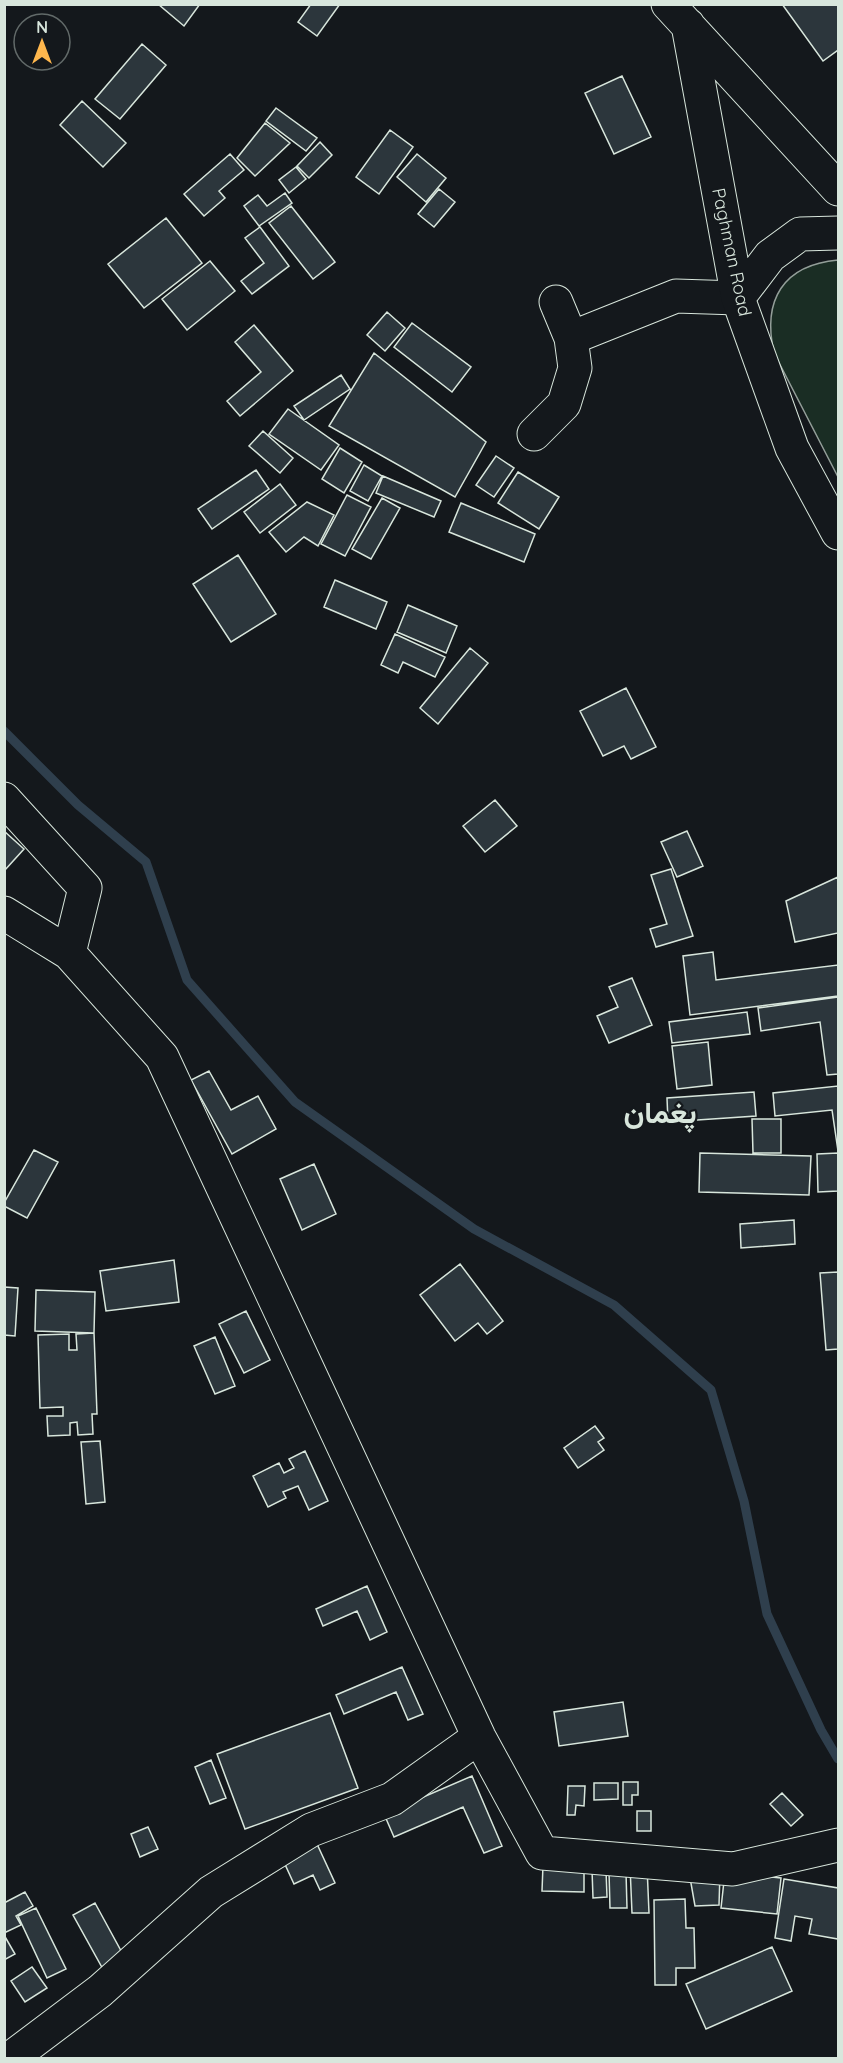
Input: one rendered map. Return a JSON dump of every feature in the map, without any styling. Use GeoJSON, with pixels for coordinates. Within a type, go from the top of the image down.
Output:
{"type":"FeatureCollection","features":[{"type":"Feature","properties":{"kind":"street"},"geometry":{"type":"LineString","coordinates":[[678,15],[838,189]]}},
{"type":"Feature","properties":{"kind":"street","name":"Paghman Road"},"geometry":{"type":"LineString","coordinates":[[678,15],[738,298],[792,448],[838,533]]}},
{"type":"Feature","properties":{"kind":"street"},"geometry":{"type":"LineString","coordinates":[[571,338],[676,296],[738,298],[770,256],[800,234],[838,233]]}},
{"type":"Feature","properties":{"kind":"street"},"geometry":{"type":"LineString","coordinates":[[534,434],[564,404],[575,368],[571,338],[556,302]]}},
{"type":"Feature","properties":{"kind":"street"},"geometry":{"type":"LineString","coordinates":[[4,799],[85,888],[69,953]]}},
{"type":"Feature","properties":{"kind":"street"},"geometry":{"type":"LineString","coordinates":[[4,913],[69,953],[162,1057],[479,1737],[542,1853],[733,1869],[838,1845]]}},
{"type":"Feature","properties":{"kind":"street"},"geometry":{"type":"LineString","coordinates":[[11,2058],[100,1991],[211,1892],[311,1830],[392,1799],[479,1737]]}},
{"type":"Feature","properties":{"kind":"green space"},"geometry":{"type":"Polygon","coordinates":[[[838,260],[838,477],[774,353],[771,317],[774,302],[781,288],[790,278],[803,269],[819,263],[838,260]]]}},
{"type":"Feature","properties":{"kind":"building"},"geometry":{"type":"Polygon","coordinates":[[[158,4],[200,4],[184,26],[158,4]]]}},
{"type":"Feature","properties":{"kind":"building"},"geometry":{"type":"Polygon","coordinates":[[[311,4],[340,4],[317,36],[298,22],[311,4]]]}},
{"type":"Feature","properties":{"kind":"building"},"geometry":{"type":"Polygon","coordinates":[[[782,4],[838,4],[838,50],[823,61],[782,4]]]}},
{"type":"Feature","properties":{"kind":"building"},"geometry":{"type":"Polygon","coordinates":[[[142,44],[166,65],[120,119],[95,99],[142,44]]]}},
{"type":"Feature","properties":{"kind":"building"},"geometry":{"type":"Polygon","coordinates":[[[622,76],[651,137],[614,154],[585,93],[622,76]]]}},
{"type":"Feature","properties":{"kind":"building"},"geometry":{"type":"Polygon","coordinates":[[[82,101],[126,143],[103,167],[60,125],[82,101]]]}},
{"type":"Feature","properties":{"kind":"building"},"geometry":{"type":"Polygon","coordinates":[[[276,108],[317,138],[306,151],[266,121],[276,108]]]}},
{"type":"Feature","properties":{"kind":"building"},"geometry":{"type":"Polygon","coordinates":[[[265,123],[290,143],[255,176],[237,158],[265,123]]]}},
{"type":"Feature","properties":{"kind":"building"},"geometry":{"type":"Polygon","coordinates":[[[390,130],[413,147],[379,194],[356,177],[390,130]]]}},
{"type":"Feature","properties":{"kind":"building"},"geometry":{"type":"Polygon","coordinates":[[[320,142],[332,155],[309,178],[297,166],[320,142]]]}},
{"type":"Feature","properties":{"kind":"building"},"geometry":{"type":"Polygon","coordinates":[[[230,154],[244,170],[219,191],[225,198],[204,216],[184,194],[230,154]]]}},
{"type":"Feature","properties":{"kind":"building"},"geometry":{"type":"Polygon","coordinates":[[[417,154],[446,178],[426,202],[397,177],[417,154]]]}},
{"type":"Feature","properties":{"kind":"building"},"geometry":{"type":"Polygon","coordinates":[[[296,167],[306,179],[289,193],[279,180],[296,167]]]}},
{"type":"Feature","properties":{"kind":"building"},"geometry":{"type":"Polygon","coordinates":[[[439,189],[455,202],[434,227],[418,214],[439,189]]]}},
{"type":"Feature","properties":{"kind":"building"},"geometry":{"type":"Polygon","coordinates":[[[285,193],[292,203],[259,226],[244,206],[258,195],[267,206],[285,193]]]}},
{"type":"Feature","properties":{"kind":"building"},"geometry":{"type":"Polygon","coordinates":[[[291,206],[335,262],[313,279],[269,223],[291,206]]]}},
{"type":"Feature","properties":{"kind":"building"},"geometry":{"type":"Polygon","coordinates":[[[166,218],[202,263],[144,308],[108,264],[166,218]]]}},
{"type":"Feature","properties":{"kind":"building"},"geometry":{"type":"Polygon","coordinates":[[[260,227],[289,266],[252,294],[241,281],[264,263],[245,238],[260,227]]]}},
{"type":"Feature","properties":{"kind":"building"},"geometry":{"type":"Polygon","coordinates":[[[210,261],[235,291],[187,330],[162,299],[210,261]]]}},
{"type":"Feature","properties":{"kind":"building"},"geometry":{"type":"Polygon","coordinates":[[[387,312],[405,328],[385,351],[367,335],[387,312]]]}},
{"type":"Feature","properties":{"kind":"building"},"geometry":{"type":"Polygon","coordinates":[[[412,323],[471,367],[452,392],[394,347],[412,323]]]}},
{"type":"Feature","properties":{"kind":"building"},"geometry":{"type":"Polygon","coordinates":[[[254,325],[293,371],[240,416],[227,401],[261,372],[235,342],[254,325]]]}},
{"type":"Feature","properties":{"kind":"building"},"geometry":{"type":"Polygon","coordinates":[[[374,353],[486,442],[455,497],[329,426],[374,353]]]}},
{"type":"Feature","properties":{"kind":"building"},"geometry":{"type":"Polygon","coordinates":[[[341,375],[350,389],[304,420],[294,406],[341,375]]]}},
{"type":"Feature","properties":{"kind":"building"},"geometry":{"type":"Polygon","coordinates":[[[288,409],[339,445],[321,470],[269,434],[288,409]]]}},
{"type":"Feature","properties":{"kind":"building"},"geometry":{"type":"Polygon","coordinates":[[[263,431],[293,458],[280,473],[249,446],[263,431]]]}},
{"type":"Feature","properties":{"kind":"building"},"geometry":{"type":"Polygon","coordinates":[[[340,448],[362,462],[344,493],[322,479],[340,448]]]}},
{"type":"Feature","properties":{"kind":"building"},"geometry":{"type":"Polygon","coordinates":[[[496,456],[514,468],[494,497],[476,485],[496,456]]]}},
{"type":"Feature","properties":{"kind":"building"},"geometry":{"type":"Polygon","coordinates":[[[364,465],[382,476],[368,501],[350,491],[364,465]]]}},
{"type":"Feature","properties":{"kind":"building"},"geometry":{"type":"Polygon","coordinates":[[[256,470],[269,489],[212,529],[198,509],[256,470]]]}},
{"type":"Feature","properties":{"kind":"building"},"geometry":{"type":"Polygon","coordinates":[[[518,472],[559,497],[539,529],[498,503],[518,472]]]}},
{"type":"Feature","properties":{"kind":"building"},"geometry":{"type":"Polygon","coordinates":[[[383,476],[441,501],[434,517],[376,493],[383,476]]]}},
{"type":"Feature","properties":{"kind":"building"},"geometry":{"type":"Polygon","coordinates":[[[280,484],[296,505],[260,533],[244,512],[280,484]]]}},
{"type":"Feature","properties":{"kind":"building"},"geometry":{"type":"Polygon","coordinates":[[[347,495],[371,507],[345,556],[321,544],[347,495]]]}},
{"type":"Feature","properties":{"kind":"building"},"geometry":{"type":"Polygon","coordinates":[[[382,498],[400,508],[371,559],[352,549],[382,498]]]}},
{"type":"Feature","properties":{"kind":"building"},"geometry":{"type":"Polygon","coordinates":[[[307,502],[334,515],[318,546],[304,537],[286,552],[269,532],[307,502]]]}},
{"type":"Feature","properties":{"kind":"building"},"geometry":{"type":"Polygon","coordinates":[[[461,503],[535,534],[524,562],[449,532],[461,503]]]}},
{"type":"Feature","properties":{"kind":"building"},"geometry":{"type":"Polygon","coordinates":[[[238,555],[276,614],[231,642],[193,584],[238,555]]]}},
{"type":"Feature","properties":{"kind":"building"},"geometry":{"type":"Polygon","coordinates":[[[335,580],[387,602],[376,629],[324,607],[335,580]]]}},
{"type":"Feature","properties":{"kind":"building"},"geometry":{"type":"Polygon","coordinates":[[[408,605],[457,626],[446,653],[397,632],[408,605]]]}},
{"type":"Feature","properties":{"kind":"building"},"geometry":{"type":"Polygon","coordinates":[[[395,634],[445,657],[435,677],[403,662],[398,673],[381,665],[395,634]]]}},
{"type":"Feature","properties":{"kind":"building"},"geometry":{"type":"Polygon","coordinates":[[[470,648],[488,663],[438,724],[420,708],[470,648]]]}},
{"type":"Feature","properties":{"kind":"building"},"geometry":{"type":"Polygon","coordinates":[[[626,688],[656,747],[631,759],[624,746],[603,756],[580,711],[626,688]]]}},
{"type":"Feature","properties":{"kind":"building"},"geometry":{"type":"Polygon","coordinates":[[[495,800],[517,826],[485,852],[463,826],[495,800]]]}},
{"type":"Feature","properties":{"kind":"building"},"geometry":{"type":"Polygon","coordinates":[[[4,831],[24,849],[4,871],[4,831]]]}},
{"type":"Feature","properties":{"kind":"building"},"geometry":{"type":"Polygon","coordinates":[[[687,831],[703,866],[677,877],[661,842],[687,831]]]}},
{"type":"Feature","properties":{"kind":"building"},"geometry":{"type":"Polygon","coordinates":[[[671,869],[693,936],[656,947],[650,929],[667,924],[651,875],[671,869]]]}},
{"type":"Feature","properties":{"kind":"building"},"geometry":{"type":"Polygon","coordinates":[[[838,877],[838,933],[795,942],[786,901],[838,877]]]}},
{"type":"Feature","properties":{"kind":"building"},"geometry":{"type":"Polygon","coordinates":[[[713,952],[716,980],[838,965],[838,996],[690,1015],[683,956],[713,952]]]}},
{"type":"Feature","properties":{"kind":"building"},"geometry":{"type":"Polygon","coordinates":[[[632,978],[652,1025],[609,1043],[597,1016],[618,1007],[609,987],[632,978]]]}},
{"type":"Feature","properties":{"kind":"building"},"geometry":{"type":"Polygon","coordinates":[[[838,997],[838,1074],[827,1075],[820,1022],[761,1031],[758,1008],[838,997]]]}},
{"type":"Feature","properties":{"kind":"building"},"geometry":{"type":"Polygon","coordinates":[[[747,1012],[750,1034],[672,1043],[669,1022],[747,1012]]]}},
{"type":"Feature","properties":{"kind":"building"},"geometry":{"type":"Polygon","coordinates":[[[708,1042],[712,1085],[677,1089],[672,1046],[708,1042]]]}},
{"type":"Feature","properties":{"kind":"building"},"geometry":{"type":"Polygon","coordinates":[[[209,1071],[231,1110],[258,1096],[276,1129],[232,1154],[191,1080],[209,1071]]]}},
{"type":"Feature","properties":{"kind":"building"},"geometry":{"type":"Polygon","coordinates":[[[838,1086],[838,1151],[832,1110],[775,1116],[773,1093],[838,1086]]]}},
{"type":"Feature","properties":{"kind":"building"},"geometry":{"type":"Polygon","coordinates":[[[754,1092],[756,1116],[668,1122],[667,1098],[754,1092]]]}},
{"type":"Feature","properties":{"kind":"building"},"geometry":{"type":"Polygon","coordinates":[[[752,1119],[781,1119],[781,1153],[753,1153],[752,1119]]]}},
{"type":"Feature","properties":{"kind":"building"},"geometry":{"type":"Polygon","coordinates":[[[34,1150],[58,1162],[27,1218],[4,1206],[4,1203],[34,1150]]]}},
{"type":"Feature","properties":{"kind":"building"},"geometry":{"type":"Polygon","coordinates":[[[700,1153],[811,1156],[809,1195],[699,1192],[700,1153]]]}},
{"type":"Feature","properties":{"kind":"building"},"geometry":{"type":"Polygon","coordinates":[[[838,1153],[838,1191],[818,1192],[817,1154],[838,1153]]]}},
{"type":"Feature","properties":{"kind":"building"},"geometry":{"type":"Polygon","coordinates":[[[314,1164],[336,1214],[302,1230],[280,1179],[314,1164]]]}},
{"type":"Feature","properties":{"kind":"building"},"geometry":{"type":"Polygon","coordinates":[[[794,1220],[795,1244],[741,1248],[740,1224],[794,1220]]]}},
{"type":"Feature","properties":{"kind":"building"},"geometry":{"type":"Polygon","coordinates":[[[174,1260],[179,1302],[106,1311],[100,1271],[174,1260]]]}},
{"type":"Feature","properties":{"kind":"building"},"geometry":{"type":"Polygon","coordinates":[[[460,1264],[503,1321],[487,1334],[478,1323],[455,1341],[420,1295],[460,1264]]]}},
{"type":"Feature","properties":{"kind":"building"},"geometry":{"type":"Polygon","coordinates":[[[838,1272],[838,1349],[826,1350],[820,1273],[838,1272]]]}},
{"type":"Feature","properties":{"kind":"building"},"geometry":{"type":"Polygon","coordinates":[[[4,1287],[18,1288],[15,1336],[4,1335],[4,1287]]]}},
{"type":"Feature","properties":{"kind":"building"},"geometry":{"type":"Polygon","coordinates":[[[36,1290],[95,1292],[94,1333],[35,1331],[36,1290]]]}},
{"type":"Feature","properties":{"kind":"building"},"geometry":{"type":"Polygon","coordinates":[[[246,1311],[270,1360],[244,1373],[219,1324],[246,1311]]]}},
{"type":"Feature","properties":{"kind":"building"},"geometry":{"type":"Polygon","coordinates":[[[94,1333],[97,1414],[92,1414],[93,1434],[78,1435],[77,1422],[70,1423],[70,1435],[48,1436],[47,1416],[63,1416],[63,1407],[40,1408],[38,1335],[69,1334],[69,1350],[77,1350],[76,1334],[94,1333]]]}},
{"type":"Feature","properties":{"kind":"building"},"geometry":{"type":"Polygon","coordinates":[[[215,1337],[235,1386],[215,1394],[194,1346],[215,1337]]]}},
{"type":"Feature","properties":{"kind":"building"},"geometry":{"type":"Polygon","coordinates":[[[595,1426],[604,1438],[598,1442],[604,1450],[578,1468],[564,1448],[595,1426]]]}},
{"type":"Feature","properties":{"kind":"building"},"geometry":{"type":"Polygon","coordinates":[[[100,1441],[105,1502],[86,1504],[81,1442],[100,1441]]]}},
{"type":"Feature","properties":{"kind":"building"},"geometry":{"type":"Polygon","coordinates":[[[305,1451],[328,1501],[309,1510],[298,1486],[283,1492],[286,1498],[268,1507],[253,1476],[279,1463],[284,1473],[294,1468],[289,1459],[305,1451]]]}},
{"type":"Feature","properties":{"kind":"building"},"geometry":{"type":"Polygon","coordinates":[[[367,1586],[387,1632],[370,1640],[357,1611],[323,1626],[316,1609],[367,1586]]]}},
{"type":"Feature","properties":{"kind":"building"},"geometry":{"type":"Polygon","coordinates":[[[402,1667],[423,1714],[408,1720],[396,1692],[344,1714],[336,1695],[402,1667]]]}},
{"type":"Feature","properties":{"kind":"building"},"geometry":{"type":"Polygon","coordinates":[[[623,1702],[628,1736],[559,1746],[554,1712],[623,1702]]]}},
{"type":"Feature","properties":{"kind":"building"},"geometry":{"type":"Polygon","coordinates":[[[330,1713],[358,1788],[245,1829],[217,1754],[330,1713]]]}},
{"type":"Feature","properties":{"kind":"building"},"geometry":{"type":"Polygon","coordinates":[[[211,1760],[226,1798],[210,1804],[195,1767],[211,1760]]]}},
{"type":"Feature","properties":{"kind":"building"},"geometry":{"type":"Polygon","coordinates":[[[472,1776],[502,1846],[484,1853],[463,1807],[394,1837],[384,1814],[472,1776]]]}},
{"type":"Feature","properties":{"kind":"building"},"geometry":{"type":"Polygon","coordinates":[[[623,1782],[638,1782],[638,1795],[632,1795],[632,1805],[623,1805],[623,1782]]]}},
{"type":"Feature","properties":{"kind":"building"},"geometry":{"type":"Polygon","coordinates":[[[594,1783],[618,1783],[618,1799],[594,1800],[594,1783]]]}},
{"type":"Feature","properties":{"kind":"building"},"geometry":{"type":"Polygon","coordinates":[[[568,1786],[585,1786],[584,1806],[576,1805],[575,1815],[567,1815],[568,1786]]]}},
{"type":"Feature","properties":{"kind":"building"},"geometry":{"type":"Polygon","coordinates":[[[782,1793],[803,1815],[791,1826],[770,1804],[782,1793]]]}},
{"type":"Feature","properties":{"kind":"building"},"geometry":{"type":"Polygon","coordinates":[[[637,1811],[651,1811],[651,1831],[637,1831],[637,1811]]]}},
{"type":"Feature","properties":{"kind":"building"},"geometry":{"type":"Polygon","coordinates":[[[148,1827],[158,1849],[140,1857],[131,1834],[148,1827]]]}},
{"type":"Feature","properties":{"kind":"building"},"geometry":{"type":"Polygon","coordinates":[[[317,1844],[335,1883],[320,1890],[313,1875],[294,1884],[283,1860],[317,1844]]]}},
{"type":"Feature","properties":{"kind":"building"},"geometry":{"type":"Polygon","coordinates":[[[543,1865],[584,1866],[584,1892],[542,1891],[543,1865]]]}},
{"type":"Feature","properties":{"kind":"building"},"geometry":{"type":"Polygon","coordinates":[[[630,1866],[647,1866],[649,1913],[632,1913],[630,1866]]]}},
{"type":"Feature","properties":{"kind":"building"},"geometry":{"type":"Polygon","coordinates":[[[592,1870],[606,1870],[607,1897],[593,1898],[592,1870]]]}},
{"type":"Feature","properties":{"kind":"building"},"geometry":{"type":"Polygon","coordinates":[[[609,1872],[626,1872],[627,1908],[610,1908],[609,1872]]]}},
{"type":"Feature","properties":{"kind":"building"},"geometry":{"type":"Polygon","coordinates":[[[689,1872],[720,1873],[719,1905],[695,1906],[689,1872]]]}},
{"type":"Feature","properties":{"kind":"building"},"geometry":{"type":"Polygon","coordinates":[[[725,1872],[781,1878],[777,1914],[721,1908],[725,1872]]]}},
{"type":"Feature","properties":{"kind":"building"},"geometry":{"type":"Polygon","coordinates":[[[784,1879],[838,1888],[838,1939],[809,1934],[812,1919],[795,1916],[791,1941],[775,1938],[784,1879]]]}},
{"type":"Feature","properties":{"kind":"building"},"geometry":{"type":"Polygon","coordinates":[[[25,1892],[33,1906],[16,1916],[21,1925],[4,1933],[4,1903],[25,1892]]]}},
{"type":"Feature","properties":{"kind":"building"},"geometry":{"type":"Polygon","coordinates":[[[685,1899],[686,1928],[694,1928],[695,1968],[676,1968],[676,1985],[655,1985],[654,1900],[685,1899]]]}},
{"type":"Feature","properties":{"kind":"building"},"geometry":{"type":"Polygon","coordinates":[[[95,1903],[126,1960],[104,1971],[73,1915],[95,1903]]]}},
{"type":"Feature","properties":{"kind":"building"},"geometry":{"type":"Polygon","coordinates":[[[36,1908],[66,1969],[47,1978],[18,1916],[36,1908]]]}},
{"type":"Feature","properties":{"kind":"building"},"geometry":{"type":"Polygon","coordinates":[[[4,1935],[15,1954],[4,1960],[4,1935]]]}},
{"type":"Feature","properties":{"kind":"building"},"geometry":{"type":"Polygon","coordinates":[[[772,1947],[792,1991],[706,2029],[686,1984],[772,1947]]]}},
{"type":"Feature","properties":{"kind":"building"},"geometry":{"type":"Polygon","coordinates":[[[32,1967],[47,1988],[25,2002],[11,1981],[32,1967]]]}},
{"type":"Feature","properties":{"kind":"waterway"},"geometry":{"type":"LineString","coordinates":[[4,731],[78,805],[146,862],[187,980],[295,1102],[474,1229],[614,1305],[711,1390],[744,1501],[767,1614],[821,1730],[838,1759]]}},
{"type":"Feature","properties":{"kind":"district","name":"پغمان"},"geometry":{"type":"Point","coordinates":[660,1112]}}]}
